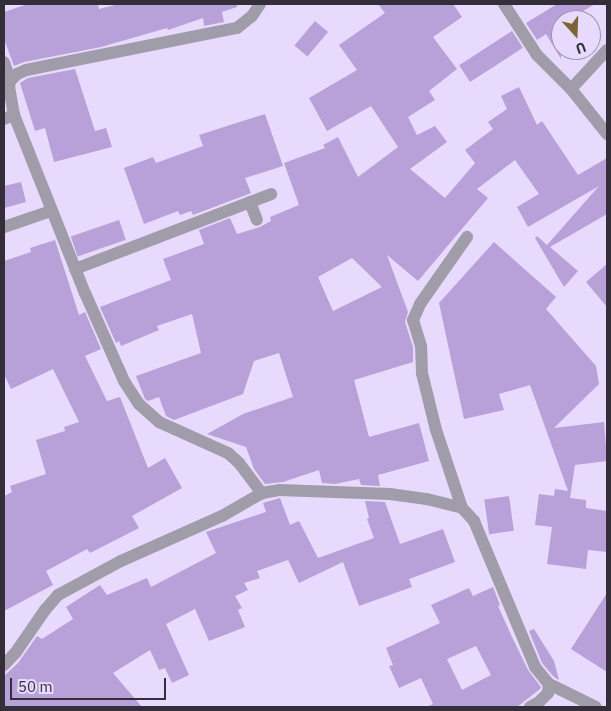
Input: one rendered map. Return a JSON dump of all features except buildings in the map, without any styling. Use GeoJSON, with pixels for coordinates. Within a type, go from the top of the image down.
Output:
{"type":"FeatureCollection","features":[{"type":"Feature","properties":{"kind":"street"},"geometry":{"type":"LineString","coordinates":[[10,81],[16,74],[26,70],[237,28],[252,16],[260,4]]}},
{"type":"Feature","properties":{"kind":"street"},"geometry":{"type":"LineString","coordinates":[[504,4],[537,55],[571,88],[607,134]]}},
{"type":"Feature","properties":{"kind":"street"},"geometry":{"type":"LineString","coordinates":[[571,88],[607,50]]}},
{"type":"Feature","properties":{"kind":"street"},"geometry":{"type":"LineString","coordinates":[[4,62],[10,81],[9,117],[124,381],[139,404],[159,422],[228,453],[239,463],[262,493]]}},
{"type":"Feature","properties":{"kind":"street"},"geometry":{"type":"LineString","coordinates":[[75,269],[271,194]]}},
{"type":"Feature","properties":{"kind":"street"},"geometry":{"type":"LineString","coordinates":[[250,202],[257,220]]}},
{"type":"Feature","properties":{"kind":"street"},"geometry":{"type":"LineString","coordinates":[[4,227],[51,211]]}},
{"type":"Feature","properties":{"kind":"street"},"geometry":{"type":"LineString","coordinates":[[467,237],[420,304],[413,320],[420,346],[422,373],[436,430],[462,508],[474,521],[535,668],[549,684],[596,707]]}},
{"type":"Feature","properties":{"kind":"street"},"geometry":{"type":"LineString","coordinates":[[4,665],[16,652],[45,610],[58,595],[121,561],[222,516],[262,493],[278,490],[341,494],[390,494],[428,499],[462,508]]}},
{"type":"Feature","properties":{"kind":"street"},"geometry":{"type":"LineString","coordinates":[[530,707],[540,702],[548,693],[549,684]]}}]}
